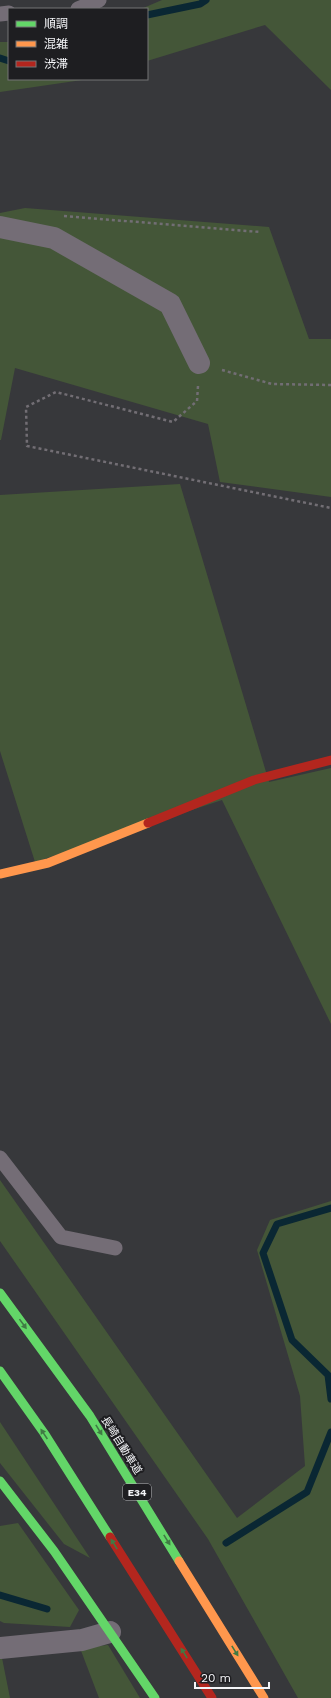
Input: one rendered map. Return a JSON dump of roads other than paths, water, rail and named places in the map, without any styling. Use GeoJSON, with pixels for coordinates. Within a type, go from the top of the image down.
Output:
{"type":"FeatureCollection","features":[{"type":"Feature","properties":{"kind":"main road"},"geometry":{"type":"LineString","coordinates":[[0,874],[48,863],[254,780],[331,760]]}},
{"type":"Feature","properties":{"kind":"main road","name":"長崎自動車道"},"geometry":{"type":"LineString","coordinates":[[0,1293],[90,1416],[264,1698]]}},
{"type":"Feature","properties":{"kind":"main road"},"geometry":{"type":"LineString","coordinates":[[0,1371],[44,1433],[212,1698]]}},
{"type":"Feature","properties":{"kind":"main road"},"geometry":{"type":"LineString","coordinates":[[0,1481],[54,1551],[155,1698]]}},
{"type":"Feature","properties":{"kind":"street"},"geometry":{"type":"LineString","coordinates":[[0,227],[54,238],[170,304],[199,363]]}},
{"type":"Feature","properties":{"kind":"street"},"geometry":{"type":"LineString","coordinates":[[0,1648],[82,1640],[110,1632]]}},
{"type":"Feature","properties":{"kind":"lane"},"geometry":{"type":"LineString","coordinates":[[80,8],[99,0]]}},
{"type":"Feature","properties":{"kind":"lane"},"geometry":{"type":"LineString","coordinates":[[0,1158],[61,1237],[115,1248]]}},
{"type":"Feature","properties":{"kind":"waterway"},"geometry":{"type":"LineString","coordinates":[[148,15],[200,4],[206,0]]}},
{"type":"Feature","properties":{"kind":"waterway"},"geometry":{"type":"LineString","coordinates":[[0,58],[8,61]]}},
{"type":"Feature","properties":{"kind":"waterway"},"geometry":{"type":"LineString","coordinates":[[331,1208],[277,1224],[263,1253],[292,1340],[328,1375],[331,1399]]}},
{"type":"Feature","properties":{"kind":"waterway"},"geometry":{"type":"LineString","coordinates":[[226,1543],[307,1492],[331,1432]]}},
{"type":"Feature","properties":{"kind":"waterway"},"geometry":{"type":"LineString","coordinates":[[0,1595],[47,1609]]}}]}
